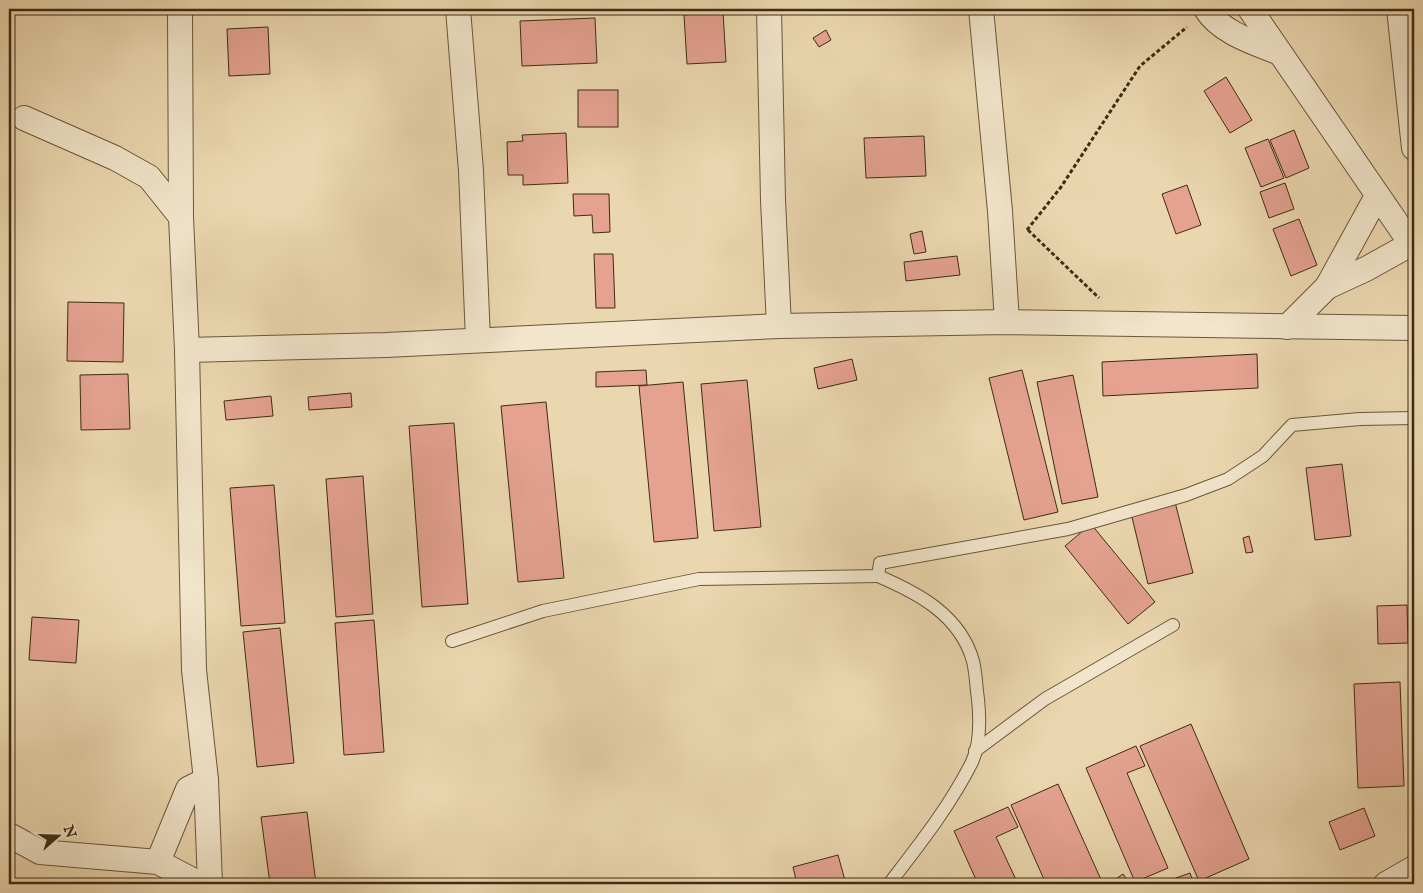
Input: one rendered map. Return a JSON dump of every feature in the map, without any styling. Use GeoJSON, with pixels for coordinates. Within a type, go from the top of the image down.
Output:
{"type":"FeatureCollection","features":[{"type":"Feature","properties":{"kind":"street"},"geometry":{"type":"LineString","coordinates":[[180,9],[181,217],[187,350],[194,670],[206,780],[210,884]]}},
{"type":"Feature","properties":{"kind":"street"},"geometry":{"type":"LineString","coordinates":[[458,9],[471,171],[478,340]]}},
{"type":"Feature","properties":{"kind":"street"},"geometry":{"type":"LineString","coordinates":[[769,9],[772,200],[779,326]]}},
{"type":"Feature","properties":{"kind":"street"},"geometry":{"type":"LineString","coordinates":[[981,9],[1008,322]]}},
{"type":"Feature","properties":{"kind":"street"},"geometry":{"type":"LineString","coordinates":[[1250,9],[1376,196],[1413,246],[1327,287]]}},
{"type":"Feature","properties":{"kind":"street"},"geometry":{"type":"LineString","coordinates":[[1399,9],[1414,148]]}},
{"type":"Feature","properties":{"kind":"street"},"geometry":{"type":"LineString","coordinates":[[1208,12],[1238,35],[1280,53]]}},
{"type":"Feature","properties":{"kind":"street"},"geometry":{"type":"LineString","coordinates":[[24,118],[114,158],[149,177],[181,217]]}},
{"type":"Feature","properties":{"kind":"street"},"geometry":{"type":"LineString","coordinates":[[1287,327],[1327,287],[1376,196]]}},
{"type":"Feature","properties":{"kind":"street"},"geometry":{"type":"LineString","coordinates":[[187,350],[478,340],[779,326],[1008,322],[1414,328]]}},
{"type":"Feature","properties":{"kind":"street"},"geometry":{"type":"LineString","coordinates":[[158,862],[188,789],[206,780]]}},
{"type":"Feature","properties":{"kind":"street"},"geometry":{"type":"LineString","coordinates":[[9,835],[40,852]]}},
{"type":"Feature","properties":{"kind":"street"},"geometry":{"type":"LineString","coordinates":[[9,857],[40,852],[158,862],[200,884]]}},
{"type":"Feature","properties":{"kind":"street"},"geometry":{"type":"LineString","coordinates":[[1386,884],[1414,868]]}},
{"type":"Feature","properties":{"kind":"lane"},"geometry":{"type":"LineString","coordinates":[[878,576],[880,563],[1068,529],[1186,495],[1220,482],[1264,456],[1292,425],[1360,419],[1414,418]]}},
{"type":"Feature","properties":{"kind":"lane"},"geometry":{"type":"LineString","coordinates":[[452,641],[543,611],[699,579],[878,576],[912,591],[942,611],[965,641],[973,662],[981,724],[973,760],[931,830],[889,884]]}},
{"type":"Feature","properties":{"kind":"lane"},"geometry":{"type":"LineString","coordinates":[[975,751],[1045,699],[1173,625]]}},
{"type":"Feature","properties":{"kind":"path"},"geometry":{"type":"LineString","coordinates":[[1027,230],[1061,187],[1140,66],[1181,30],[1208,12]]}},
{"type":"Feature","properties":{"kind":"path"},"geometry":{"type":"LineString","coordinates":[[1000,212],[1027,230],[1126,324]]}},
{"type":"Feature","properties":{"kind":"building"},"geometry":{"type":"Polygon","coordinates":[[[723,12],[726,62],[687,64],[684,15],[723,12]]]}},
{"type":"Feature","properties":{"kind":"building"},"geometry":{"type":"Polygon","coordinates":[[[595,18],[597,63],[522,66],[520,21],[595,18]]]}},
{"type":"Feature","properties":{"kind":"building"},"geometry":{"type":"Polygon","coordinates":[[[268,27],[270,74],[229,76],[227,29],[268,27]]]}},
{"type":"Feature","properties":{"kind":"building"},"geometry":{"type":"Polygon","coordinates":[[[826,30],[831,40],[819,47],[813,38],[826,30]]]}},
{"type":"Feature","properties":{"kind":"building"},"geometry":{"type":"Polygon","coordinates":[[[1226,77],[1252,120],[1230,133],[1204,91],[1226,77]]]}},
{"type":"Feature","properties":{"kind":"building"},"geometry":{"type":"Polygon","coordinates":[[[578,90],[618,90],[618,127],[578,127],[578,90]]]}},
{"type":"Feature","properties":{"kind":"building"},"geometry":{"type":"Polygon","coordinates":[[[1294,130],[1309,168],[1286,178],[1270,140],[1294,130]]]}},
{"type":"Feature","properties":{"kind":"building"},"geometry":{"type":"Polygon","coordinates":[[[566,133],[568,183],[523,185],[523,175],[508,175],[507,142],[523,141],[522,135],[566,133]]]}},
{"type":"Feature","properties":{"kind":"building"},"geometry":{"type":"Polygon","coordinates":[[[924,136],[926,176],[866,178],[864,138],[924,136]]]}},
{"type":"Feature","properties":{"kind":"building"},"geometry":{"type":"Polygon","coordinates":[[[1268,139],[1284,178],[1261,187],[1245,148],[1268,139]]]}},
{"type":"Feature","properties":{"kind":"building"},"geometry":{"type":"Polygon","coordinates":[[[9,141],[13,141],[13,188],[9,188],[9,141]]]}},
{"type":"Feature","properties":{"kind":"building"},"geometry":{"type":"Polygon","coordinates":[[[1285,183],[1294,209],[1269,218],[1260,192],[1285,183]]]}},
{"type":"Feature","properties":{"kind":"building"},"geometry":{"type":"Polygon","coordinates":[[[1187,185],[1201,225],[1176,234],[1162,194],[1187,185]]]}},
{"type":"Feature","properties":{"kind":"building"},"geometry":{"type":"Polygon","coordinates":[[[573,194],[609,194],[610,232],[593,233],[592,215],[574,216],[573,194]]]}},
{"type":"Feature","properties":{"kind":"building"},"geometry":{"type":"Polygon","coordinates":[[[1299,219],[1317,265],[1291,276],[1273,229],[1299,219]]]}},
{"type":"Feature","properties":{"kind":"building"},"geometry":{"type":"Polygon","coordinates":[[[922,231],[926,252],[914,254],[910,234],[922,231]]]}},
{"type":"Feature","properties":{"kind":"building"},"geometry":{"type":"Polygon","coordinates":[[[594,254],[613,254],[615,308],[596,308],[594,254]]]}},
{"type":"Feature","properties":{"kind":"building"},"geometry":{"type":"Polygon","coordinates":[[[957,256],[960,275],[906,281],[904,262],[957,256]]]}},
{"type":"Feature","properties":{"kind":"building"},"geometry":{"type":"Polygon","coordinates":[[[68,302],[124,303],[123,362],[67,361],[68,302]]]}},
{"type":"Feature","properties":{"kind":"building"},"geometry":{"type":"Polygon","coordinates":[[[1257,354],[1258,388],[1103,396],[1102,362],[1257,354]]]}},
{"type":"Feature","properties":{"kind":"building"},"geometry":{"type":"Polygon","coordinates":[[[852,359],[857,380],[818,389],[814,368],[852,359]]]}},
{"type":"Feature","properties":{"kind":"building"},"geometry":{"type":"Polygon","coordinates":[[[646,370],[647,385],[596,387],[596,372],[646,370]]]}},
{"type":"Feature","properties":{"kind":"building"},"geometry":{"type":"Polygon","coordinates":[[[1022,370],[1058,512],[1024,520],[989,378],[1022,370]]]}},
{"type":"Feature","properties":{"kind":"building"},"geometry":{"type":"Polygon","coordinates":[[[128,374],[130,429],[81,430],[80,375],[128,374]]]}},
{"type":"Feature","properties":{"kind":"building"},"geometry":{"type":"Polygon","coordinates":[[[1073,375],[1098,497],[1062,504],[1037,382],[1073,375]]]}},
{"type":"Feature","properties":{"kind":"building"},"geometry":{"type":"Polygon","coordinates":[[[747,380],[761,527],[714,531],[701,384],[747,380]]]}},
{"type":"Feature","properties":{"kind":"building"},"geometry":{"type":"Polygon","coordinates":[[[683,382],[698,538],[654,542],[639,386],[683,382]]]}},
{"type":"Feature","properties":{"kind":"building"},"geometry":{"type":"Polygon","coordinates":[[[351,393],[352,407],[309,410],[308,397],[351,393]]]}},
{"type":"Feature","properties":{"kind":"building"},"geometry":{"type":"Polygon","coordinates":[[[271,396],[273,416],[226,420],[224,401],[271,396]]]}},
{"type":"Feature","properties":{"kind":"building"},"geometry":{"type":"Polygon","coordinates":[[[546,402],[564,578],[518,582],[501,406],[546,402]]]}},
{"type":"Feature","properties":{"kind":"building"},"geometry":{"type":"Polygon","coordinates":[[[454,423],[468,604],[422,607],[409,426],[454,423]]]}},
{"type":"Feature","properties":{"kind":"building"},"geometry":{"type":"Polygon","coordinates":[[[1342,464],[1351,536],[1315,540],[1306,468],[1342,464]]]}},
{"type":"Feature","properties":{"kind":"building"},"geometry":{"type":"Polygon","coordinates":[[[363,476],[373,614],[336,617],[326,479],[363,476]]]}},
{"type":"Feature","properties":{"kind":"building"},"geometry":{"type":"Polygon","coordinates":[[[274,485],[285,623],[241,626],[230,488],[274,485]]]}},
{"type":"Feature","properties":{"kind":"building"},"geometry":{"type":"Polygon","coordinates":[[[1175,502],[1193,573],[1148,584],[1131,513],[1175,502]]]}},
{"type":"Feature","properties":{"kind":"building"},"geometry":{"type":"Polygon","coordinates":[[[1091,524],[1155,602],[1128,624],[1065,546],[1091,524]]]}},
{"type":"Feature","properties":{"kind":"building"},"geometry":{"type":"Polygon","coordinates":[[[1249,536],[1253,552],[1246,553],[1243,538],[1249,536]]]}},
{"type":"Feature","properties":{"kind":"building"},"geometry":{"type":"Polygon","coordinates":[[[1407,605],[1408,643],[1378,644],[1377,606],[1407,605]]]}},
{"type":"Feature","properties":{"kind":"building"},"geometry":{"type":"Polygon","coordinates":[[[32,617],[79,620],[76,663],[29,660],[32,617]]]}},
{"type":"Feature","properties":{"kind":"building"},"geometry":{"type":"Polygon","coordinates":[[[374,620],[384,752],[344,755],[335,623],[374,620]]]}},
{"type":"Feature","properties":{"kind":"building"},"geometry":{"type":"Polygon","coordinates":[[[280,628],[294,763],[257,767],[243,632],[280,628]]]}},
{"type":"Feature","properties":{"kind":"building"},"geometry":{"type":"Polygon","coordinates":[[[1400,682],[1404,786],[1358,788],[1354,684],[1400,682]]]}},
{"type":"Feature","properties":{"kind":"building"},"geometry":{"type":"Polygon","coordinates":[[[1191,724],[1249,859],[1199,881],[1140,746],[1191,724]]]}},
{"type":"Feature","properties":{"kind":"building"},"geometry":{"type":"Polygon","coordinates":[[[1136,746],[1145,766],[1127,773],[1168,868],[1135,882],[1086,768],[1136,746]]]}},
{"type":"Feature","properties":{"kind":"building"},"geometry":{"type":"Polygon","coordinates":[[[1058,784],[1103,884],[1046,884],[1011,805],[1058,784]]]}},
{"type":"Feature","properties":{"kind":"building"},"geometry":{"type":"Polygon","coordinates":[[[1008,807],[1018,827],[996,837],[1018,884],[978,884],[954,831],[1008,807]]]}},
{"type":"Feature","properties":{"kind":"building"},"geometry":{"type":"Polygon","coordinates":[[[1364,808],[1375,836],[1340,850],[1329,822],[1364,808]]]}},
{"type":"Feature","properties":{"kind":"building"},"geometry":{"type":"Polygon","coordinates":[[[307,812],[316,884],[270,884],[261,817],[307,812]]]}},
{"type":"Feature","properties":{"kind":"building"},"geometry":{"type":"Polygon","coordinates":[[[838,855],[846,884],[797,884],[793,867],[838,855]]]}},
{"type":"Feature","properties":{"kind":"building"},"geometry":{"type":"Polygon","coordinates":[[[1190,873],[1194,884],[1159,884],[1190,873]]]}},
{"type":"Feature","properties":{"kind":"building"},"geometry":{"type":"Polygon","coordinates":[[[1123,874],[1130,884],[1110,883],[1123,874]]]}}]}
